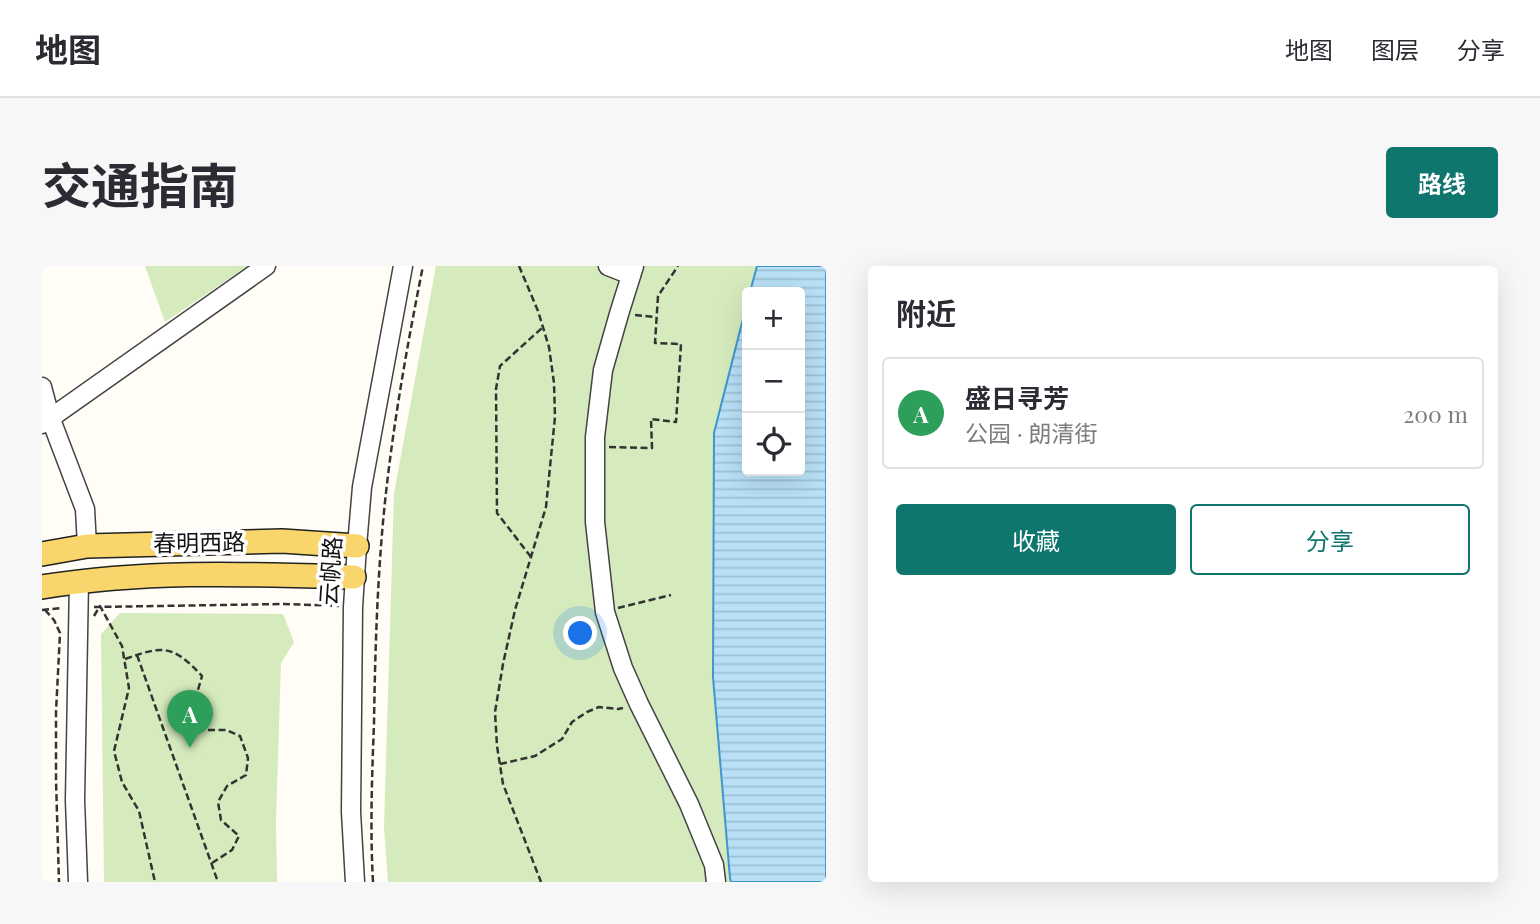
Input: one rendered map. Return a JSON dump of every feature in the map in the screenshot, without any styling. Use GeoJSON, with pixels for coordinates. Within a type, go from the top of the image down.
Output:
{"type":"FeatureCollection","features":[{"type":"Feature","properties":{"kind":"main road","name":"春明西路"},"geometry":{"type":"LineString","coordinates":[[42,554],[87,546],[282,541],[357,546]]}},
{"type":"Feature","properties":{"kind":"main road"},"geometry":{"type":"LineString","coordinates":[[219,573],[234,564],[286,563],[288,556],[282,541]]}},
{"type":"Feature","properties":{"kind":"main road","name":"春明西路"},"geometry":{"type":"LineString","coordinates":[[42,586],[160,575],[219,573],[354,577]]}},
{"type":"Feature","properties":{"kind":"street"},"geometry":{"type":"LineString","coordinates":[[46,420],[266,266]]}},
{"type":"Feature","properties":{"kind":"street","name":"云帆路"},"geometry":{"type":"LineString","coordinates":[[355,882],[351,812],[354,577],[362,487],[403,266]]}},
{"type":"Feature","properties":{"kind":"street"},"geometry":{"type":"LineString","coordinates":[[608,266],[633,271],[603,370],[595,446],[595,522],[605,612],[623,668],[689,804],[714,865],[716,882]]}},
{"type":"Feature","properties":{"kind":"street"},"geometry":{"type":"LineString","coordinates":[[42,387],[46,420],[85,509],[87,546]]}},
{"type":"Feature","properties":{"kind":"street"},"geometry":{"type":"LineString","coordinates":[[78,882],[75,800],[79,581]]}},
{"type":"Feature","properties":{"kind":"path"},"geometry":{"type":"LineString","coordinates":[[373,882],[371,846],[375,650],[383,523],[394,431],[423,266]]}},
{"type":"Feature","properties":{"kind":"path"},"geometry":{"type":"LineString","coordinates":[[519,266],[538,311],[549,347],[555,417],[546,507],[515,610],[495,712],[503,784],[541,882]]}},
{"type":"Feature","properties":{"kind":"path"},"geometry":{"type":"LineString","coordinates":[[595,446],[652,448],[651,419],[676,422],[681,344],[654,343],[657,296],[678,266]]}},
{"type":"Feature","properties":{"kind":"path"},"geometry":{"type":"LineString","coordinates":[[619,314],[656,317]]}},
{"type":"Feature","properties":{"kind":"path"},"geometry":{"type":"LineString","coordinates":[[531,557],[497,513],[496,389],[500,366],[543,327]]}},
{"type":"Feature","properties":{"kind":"path"},"geometry":{"type":"LineString","coordinates":[[605,612],[671,595]]}},
{"type":"Feature","properties":{"kind":"path"},"geometry":{"type":"LineString","coordinates":[[43,610],[100,606],[284,604],[353,607]]}},
{"type":"Feature","properties":{"kind":"path"},"geometry":{"type":"LineString","coordinates":[[100,606],[122,646],[129,688],[114,751],[122,782],[139,811],[155,882]]}},
{"type":"Feature","properties":{"kind":"path"},"geometry":{"type":"LineString","coordinates":[[43,610],[54,620],[60,633],[56,712],[59,882]]}},
{"type":"Feature","properties":{"kind":"path"},"geometry":{"type":"LineString","coordinates":[[125,659],[152,650],[172,652],[187,660],[202,676],[196,712],[205,730],[226,730],[240,736],[248,758],[246,775],[227,786],[218,802],[221,820],[239,836],[232,850],[212,863]]}},
{"type":"Feature","properties":{"kind":"path"},"geometry":{"type":"LineString","coordinates":[[137,655],[218,882]]}},
{"type":"Feature","properties":{"kind":"path"},"geometry":{"type":"LineString","coordinates":[[500,764],[535,756],[562,739],[572,722],[587,712],[600,707],[618,709],[639,704]]}},
{"type":"Feature","properties":{"kind":"green space"},"geometry":{"type":"Polygon","coordinates":[[[145,266],[248,266],[165,322],[145,266]]]}},
{"type":"Feature","properties":{"kind":"green space"},"geometry":{"type":"Polygon","coordinates":[[[436,266],[826,266],[826,882],[388,882],[384,827],[394,493],[436,266]]]}},
{"type":"Feature","properties":{"kind":"green space"},"geometry":{"type":"Polygon","coordinates":[[[120,613],[283,614],[294,642],[281,663],[276,821],[277,882],[104,882],[101,634],[120,613]]]}},
{"type":"Feature","properties":{"kind":"water"},"geometry":{"type":"Polygon","coordinates":[[[757,266],[826,266],[826,882],[731,882],[730,878],[713,677],[714,433],[742,323],[742,476],[805,476],[805,287],[751,287],[757,266]]]}},
{"type":"Feature","properties":{"kind":"place","name":"盛日寻芳"},"geometry":{"type":"Point","coordinates":[190,748]}}]}
